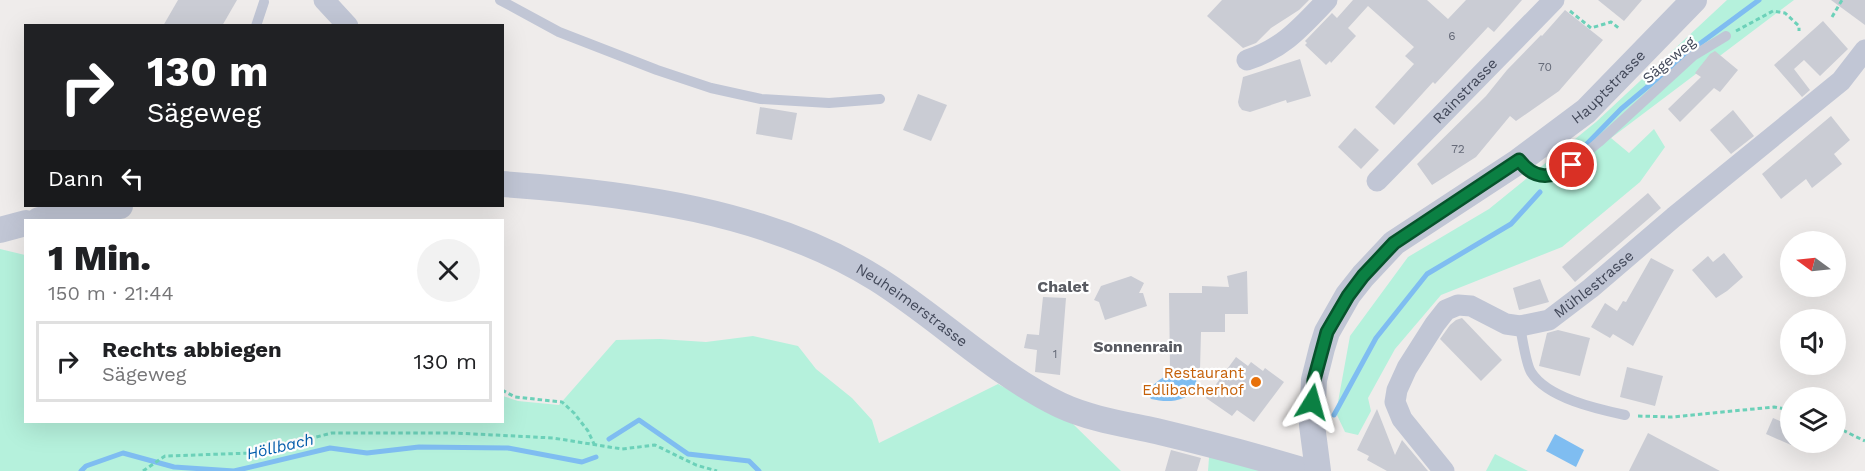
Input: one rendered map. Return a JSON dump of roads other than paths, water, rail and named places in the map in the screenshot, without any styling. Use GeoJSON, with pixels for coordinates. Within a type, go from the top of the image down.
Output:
{"type":"FeatureCollection","features":[{"type":"Feature","properties":{"kind":"street"},"geometry":{"type":"LineString","coordinates":[[324,0],[346,24]]}},
{"type":"Feature","properties":{"kind":"street"},"geometry":{"type":"LineString","coordinates":[[1247,60],[1264,55],[1279,46],[1327,0]]}},
{"type":"Feature","properties":{"kind":"street","name":"Hauptstrasse"},"geometry":{"type":"LineString","coordinates":[[1318,471],[1312,425],[1314,380],[1327,332],[1348,296],[1363,276],[1394,243],[1519,160],[1586,111],[1694,0]]}},
{"type":"Feature","properties":{"kind":"street","name":"Rainstrasse"},"geometry":{"type":"LineString","coordinates":[[1377,181],[1559,3]]}},
{"type":"Feature","properties":{"kind":"street","name":"Mühlestrasse"},"geometry":{"type":"LineString","coordinates":[[1520,326],[1549,320],[1560,313],[1841,81],[1865,50]]}},
{"type":"Feature","properties":{"kind":"street","name":"Neuheimerstrasse"},"geometry":{"type":"LineString","coordinates":[[504,184],[619,196],[690,208],[741,220],[787,235],[835,255],[876,279],[1030,388],[1062,406],[1099,419],[1263,458],[1305,471]]}},
{"type":"Feature","properties":{"kind":"street"},"geometry":{"type":"LineString","coordinates":[[45,219],[114,207]]}},
{"type":"Feature","properties":{"kind":"street"},"geometry":{"type":"LineString","coordinates":[[0,230],[24,224]]}},
{"type":"Feature","properties":{"kind":"street"},"geometry":{"type":"LineString","coordinates":[[1444,471],[1397,410],[1395,402],[1397,390],[1407,368],[1434,324],[1446,310],[1458,305],[1471,306],[1506,324],[1520,326]]}},
{"type":"Feature","properties":{"kind":"lane"},"geometry":{"type":"LineString","coordinates":[[500,0],[559,32],[711,88],[761,99],[830,103],[880,99]]}},
{"type":"Feature","properties":{"kind":"lane"},"geometry":{"type":"LineString","coordinates":[[257,24],[266,1]]}},
{"type":"Feature","properties":{"kind":"lane","name":"Sägeweg"},"geometry":{"type":"LineString","coordinates":[[1519,160],[1527,171],[1544,176],[1564,171],[1693,56],[1726,36]]}},
{"type":"Feature","properties":{"kind":"lane"},"geometry":{"type":"LineString","coordinates":[[1520,326],[1530,372],[1544,386],[1559,395],[1581,403],[1625,415]]}},
{"type":"Feature","properties":{"kind":"water"},"geometry":{"type":"Polygon","coordinates":[[[1165,376],[1191,376],[1196,379],[1197,389],[1181,399],[1164,401],[1151,399],[1148,394],[1151,389],[1165,376]]]}},
{"type":"Feature","properties":{"kind":"water"},"geometry":{"type":"Polygon","coordinates":[[[1555,434],[1584,450],[1576,467],[1546,451],[1555,434]]]}},
{"type":"Feature","properties":{"kind":"waterway"},"geometry":{"type":"LineString","coordinates":[[1577,154],[1621,109],[1694,48],[1759,0]]}},
{"type":"Feature","properties":{"kind":"waterway"},"geometry":{"type":"LineString","coordinates":[[1334,415],[1376,338],[1427,274],[1511,224],[1540,192]]}},
{"type":"Feature","properties":{"kind":"waterway","name":"Höllbach"},"geometry":{"type":"LineString","coordinates":[[609,439],[639,420],[688,454],[749,461],[759,471]]}},
{"type":"Feature","properties":{"kind":"waterway","name":"Höllbach"},"geometry":{"type":"LineString","coordinates":[[81,471],[86,466],[123,453],[174,467],[234,471],[330,448],[367,453],[419,447],[508,448],[582,462],[596,457]]}},
{"type":"Feature","properties":{"kind":"place","name":"Restaurant Edlibacherhof"},"geometry":{"type":"Point","coordinates":[1256,382]}},
{"type":"Feature","properties":{"kind":"district","name":"Chalet"},"geometry":{"type":"Point","coordinates":[1063,286]}},
{"type":"Feature","properties":{"kind":"district","name":"Sonnenrain"},"geometry":{"type":"Point","coordinates":[1138,346]}}]}
